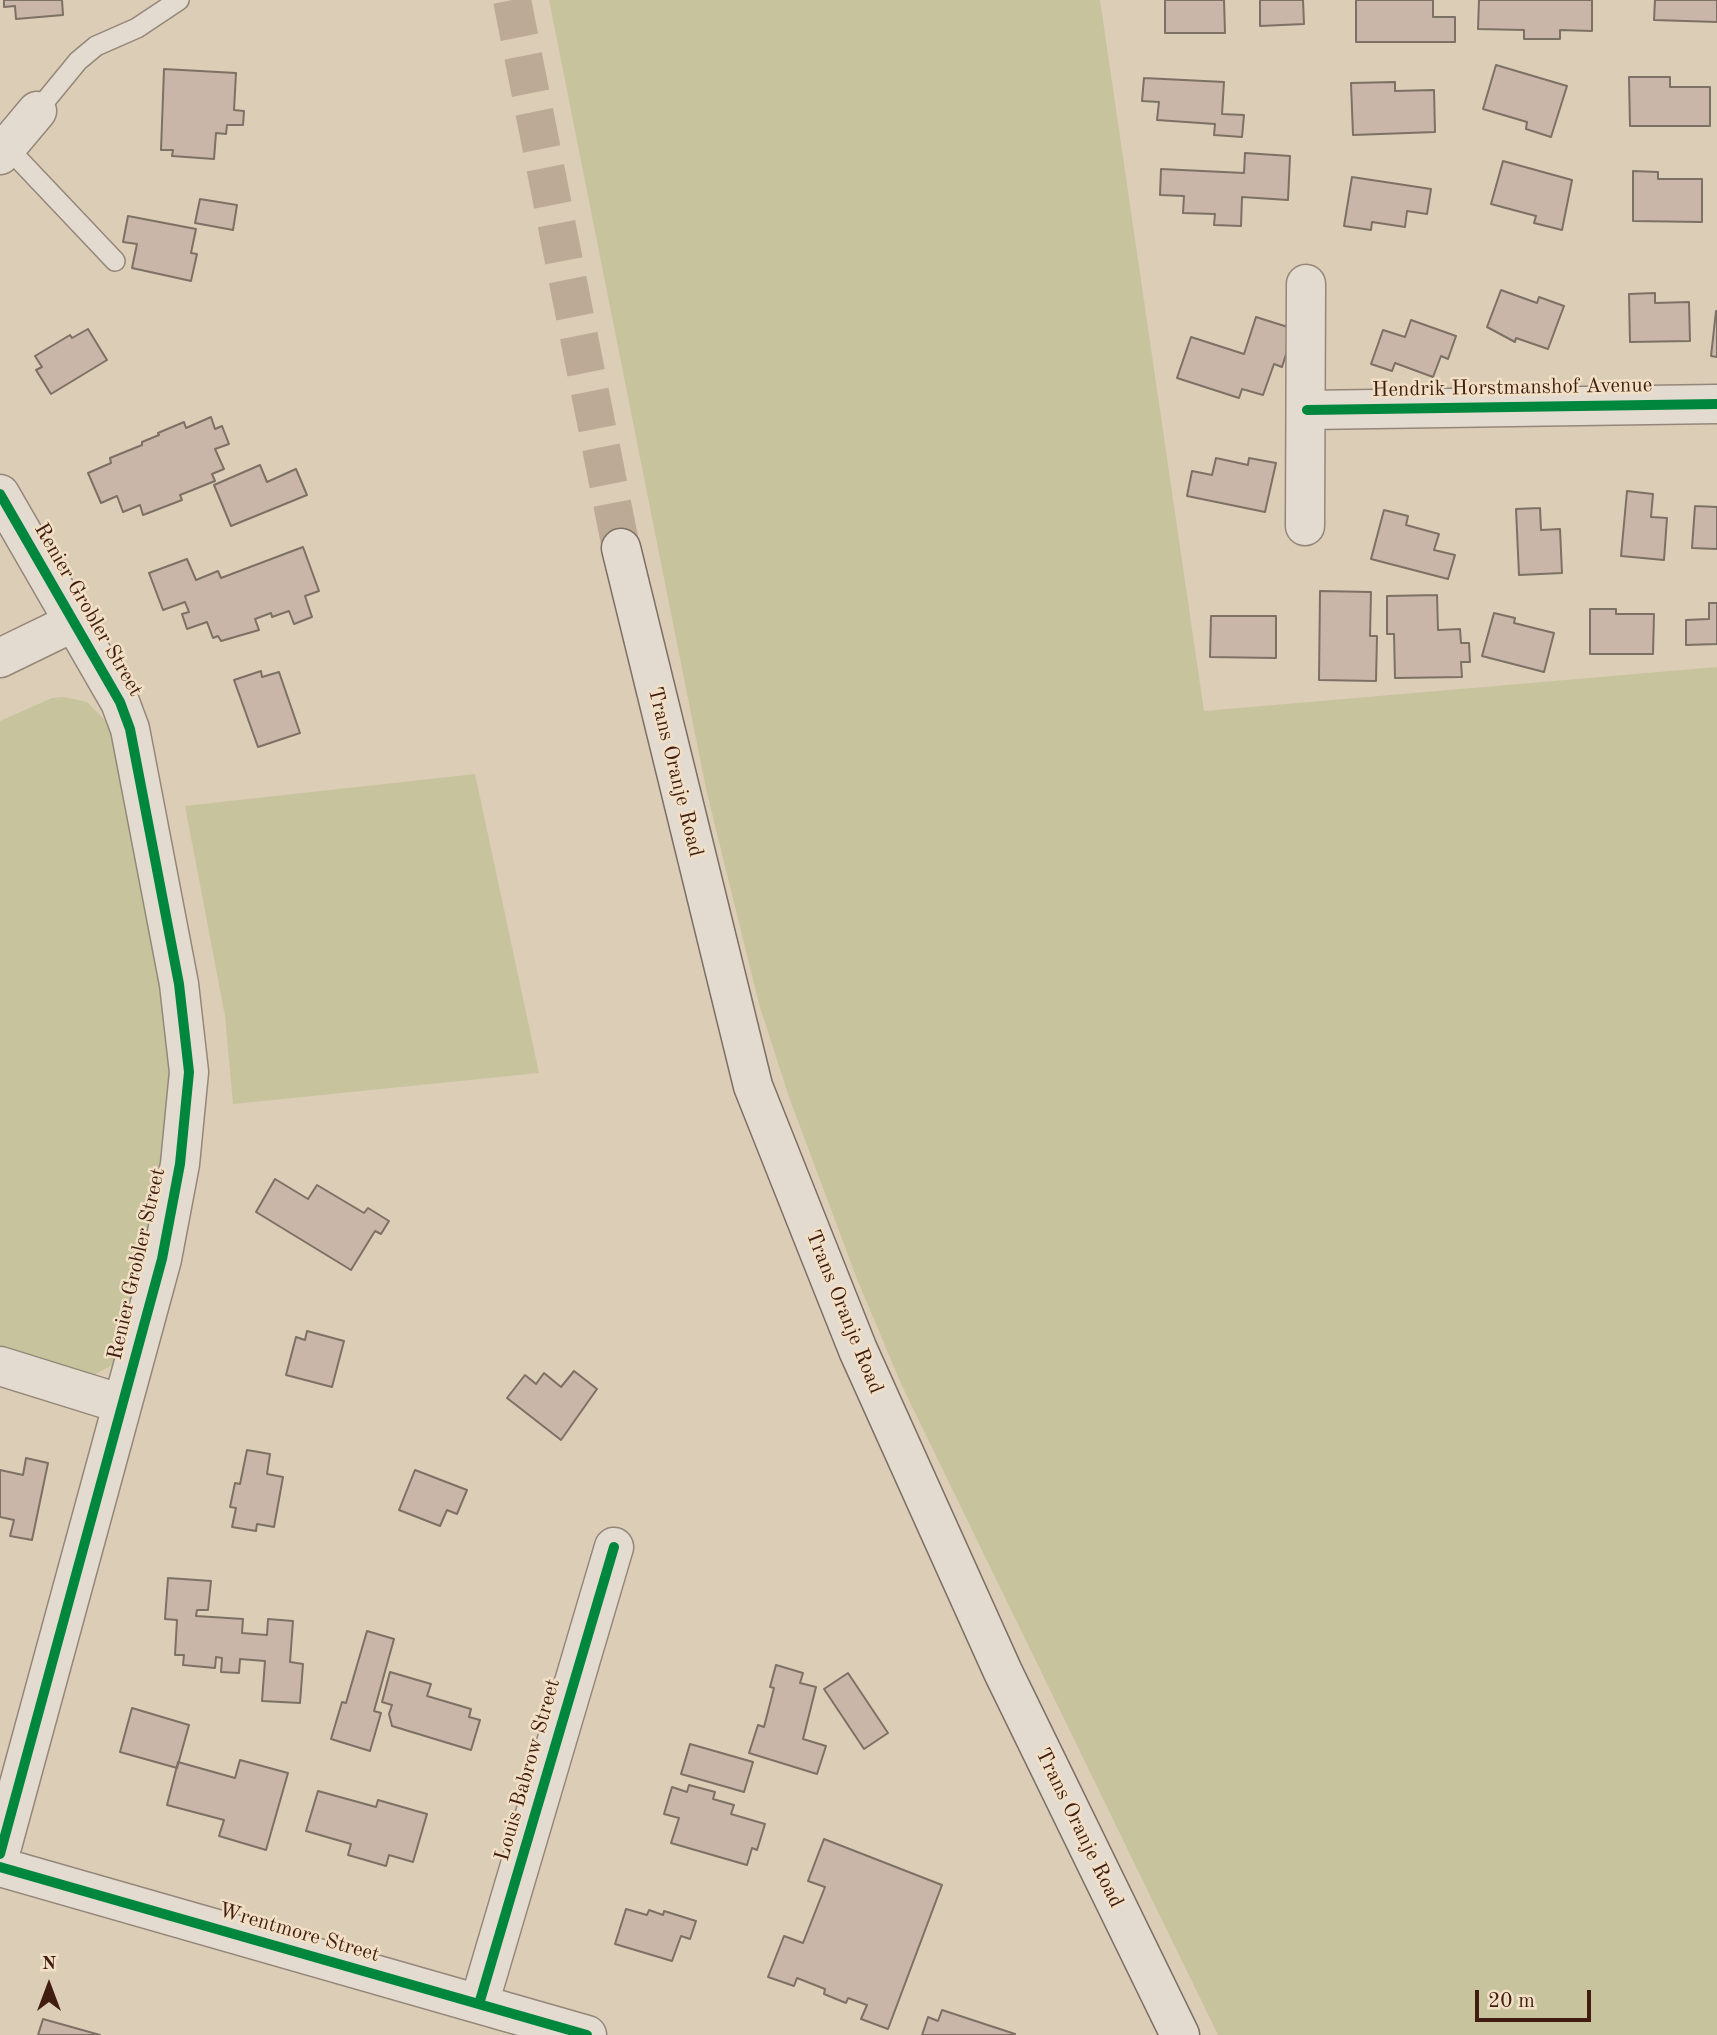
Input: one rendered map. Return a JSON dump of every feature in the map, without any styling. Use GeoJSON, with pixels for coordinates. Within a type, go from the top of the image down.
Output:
{"type":"FeatureCollection","features":[{"type":"Feature","properties":{"kind":"street"},"geometry":{"type":"LineString","coordinates":[[3,151],[37,111]]}},
{"type":"Feature","properties":{"kind":"street"},"geometry":{"type":"LineString","coordinates":[[1305,526],[1306,284]]}},
{"type":"Feature","properties":{"kind":"street","name":"Hendrik Horstmanshof Avenue"},"geometry":{"type":"LineString","coordinates":[[1307,410],[1717,404]]}},
{"type":"Feature","properties":{"kind":"street","name":"Renier Grobler Street"},"geometry":{"type":"LineString","coordinates":[[0,494],[120,702],[130,729],[179,984],[189,1072],[180,1164],[162,1259],[0,1854]]}},
{"type":"Feature","properties":{"kind":"street","name":"Trans Oranje Road"},"geometry":{"type":"LineString","coordinates":[[621,548],[753,1086],[863,1363],[1003,1672],[1180,2035]]}},
{"type":"Feature","properties":{"kind":"street"},"geometry":{"type":"LineString","coordinates":[[0,658],[72,623]]}},
{"type":"Feature","properties":{"kind":"street"},"geometry":{"type":"LineString","coordinates":[[0,1366],[122,1404]]}},
{"type":"Feature","properties":{"kind":"street","name":"Louis Babrow Street"},"geometry":{"type":"LineString","coordinates":[[479,2004],[614,1547]]}},
{"type":"Feature","properties":{"kind":"street","name":"Wrentmore Street"},"geometry":{"type":"LineString","coordinates":[[0,1867],[587,2035]]}},
{"type":"Feature","properties":{"kind":"lane"},"geometry":{"type":"LineString","coordinates":[[37,111],[78,61],[96,46],[137,28],[179,0]]}},
{"type":"Feature","properties":{"kind":"lane"},"geometry":{"type":"LineString","coordinates":[[3,151],[115,261]]}},
{"type":"Feature","properties":{"kind":"shaded area"},"geometry":{"type":"Polygon","coordinates":[[[549,0],[1100,0],[1204,711],[1717,667],[1717,2035],[1218,2035],[902,1386],[857,1279],[789,1097],[759,1004],[706,789],[549,0]]]}},
{"type":"Feature","properties":{"kind":"shaded area"},"geometry":{"type":"Polygon","coordinates":[[[64,697],[87,702],[108,723],[131,819],[171,1056],[167,1157],[122,1353],[114,1364],[92,1376],[0,1351],[0,721],[52,698],[64,697]]]}},
{"type":"Feature","properties":{"kind":"shaded area"},"geometry":{"type":"Polygon","coordinates":[[[475,774],[539,1073],[233,1104],[225,1016],[185,806],[475,774]]]}},
{"type":"Feature","properties":{"kind":"building"},"geometry":{"type":"Polygon","coordinates":[[[4,0],[62,0],[63,15],[16,19],[15,6],[4,7],[4,0]]]}},
{"type":"Feature","properties":{"kind":"building"},"geometry":{"type":"Polygon","coordinates":[[[1165,0],[1224,0],[1225,33],[1165,33],[1165,0]]]}},
{"type":"Feature","properties":{"kind":"building"},"geometry":{"type":"Polygon","coordinates":[[[1260,0],[1303,0],[1304,24],[1260,26],[1260,0]]]}},
{"type":"Feature","properties":{"kind":"building"},"geometry":{"type":"Polygon","coordinates":[[[1356,0],[1433,0],[1433,17],[1455,17],[1455,42],[1356,42],[1356,0]]]}},
{"type":"Feature","properties":{"kind":"building"},"geometry":{"type":"Polygon","coordinates":[[[1479,0],[1592,0],[1592,31],[1560,30],[1560,39],[1524,39],[1524,30],[1478,29],[1479,0]]]}},
{"type":"Feature","properties":{"kind":"building"},"geometry":{"type":"Polygon","coordinates":[[[1655,0],[1717,0],[1717,22],[1654,20],[1655,0]]]}},
{"type":"Feature","properties":{"kind":"building"},"geometry":{"type":"Polygon","coordinates":[[[1496,65],[1567,86],[1551,137],[1526,129],[1527,122],[1483,109],[1496,65]]]}},
{"type":"Feature","properties":{"kind":"building"},"geometry":{"type":"Polygon","coordinates":[[[164,69],[236,73],[234,110],[244,111],[243,125],[227,125],[226,134],[216,133],[214,159],[172,156],[173,150],[161,150],[164,69]]]}},
{"type":"Feature","properties":{"kind":"building"},"geometry":{"type":"Polygon","coordinates":[[[1629,77],[1670,77],[1670,87],[1710,87],[1710,126],[1630,126],[1629,77]]]}},
{"type":"Feature","properties":{"kind":"building"},"geometry":{"type":"Polygon","coordinates":[[[1144,78],[1224,82],[1222,114],[1244,115],[1242,137],[1214,135],[1215,124],[1157,120],[1159,102],[1142,101],[1144,78]]]}},
{"type":"Feature","properties":{"kind":"building"},"geometry":{"type":"Polygon","coordinates":[[[1395,82],[1395,91],[1434,90],[1435,132],[1353,135],[1351,83],[1395,82]]]}},
{"type":"Feature","properties":{"kind":"building"},"geometry":{"type":"Polygon","coordinates":[[[1245,153],[1290,156],[1288,200],[1242,197],[1241,226],[1214,225],[1215,214],[1183,213],[1184,196],[1160,195],[1161,169],[1244,173],[1245,153]]]}},
{"type":"Feature","properties":{"kind":"building"},"geometry":{"type":"Polygon","coordinates":[[[1503,161],[1572,180],[1562,230],[1534,223],[1536,216],[1491,204],[1503,161]]]}},
{"type":"Feature","properties":{"kind":"building"},"geometry":{"type":"Polygon","coordinates":[[[1633,171],[1658,172],[1658,179],[1702,179],[1702,222],[1633,221],[1633,171]]]}},
{"type":"Feature","properties":{"kind":"building"},"geometry":{"type":"Polygon","coordinates":[[[1352,177],[1431,189],[1427,214],[1407,211],[1405,227],[1372,222],[1371,230],[1344,226],[1352,177]]]}},
{"type":"Feature","properties":{"kind":"building"},"geometry":{"type":"Polygon","coordinates":[[[200,199],[237,205],[233,230],[195,223],[200,199]]]}},
{"type":"Feature","properties":{"kind":"building"},"geometry":{"type":"Polygon","coordinates":[[[128,216],[196,229],[191,253],[197,254],[191,281],[132,268],[137,244],[123,242],[128,216]]]}},
{"type":"Feature","properties":{"kind":"building"},"geometry":{"type":"Polygon","coordinates":[[[1501,290],[1537,303],[1539,297],[1564,306],[1548,349],[1516,338],[1515,342],[1487,327],[1501,290]]]}},
{"type":"Feature","properties":{"kind":"building"},"geometry":{"type":"Polygon","coordinates":[[[1655,293],[1655,303],[1689,302],[1690,341],[1630,342],[1629,294],[1655,293]]]}},
{"type":"Feature","properties":{"kind":"building"},"geometry":{"type":"Polygon","coordinates":[[[1717,311],[1717,357],[1711,356],[1717,311]]]}},
{"type":"Feature","properties":{"kind":"building"},"geometry":{"type":"Polygon","coordinates":[[[1256,317],[1294,329],[1282,367],[1274,364],[1263,395],[1242,389],[1239,398],[1177,378],[1191,337],[1244,354],[1256,317]]]}},
{"type":"Feature","properties":{"kind":"building"},"geometry":{"type":"Polygon","coordinates":[[[1411,320],[1456,336],[1448,359],[1441,356],[1433,377],[1395,363],[1392,371],[1371,364],[1383,330],[1405,337],[1411,320]]]}},
{"type":"Feature","properties":{"kind":"building"},"geometry":{"type":"Polygon","coordinates":[[[88,329],[107,360],[51,394],[36,370],[42,367],[35,356],[70,335],[72,338],[88,329]]]}},
{"type":"Feature","properties":{"kind":"building"},"geometry":{"type":"Polygon","coordinates":[[[211,417],[215,429],[222,426],[229,444],[215,449],[224,469],[212,474],[215,481],[180,495],[182,500],[143,515],[140,505],[123,512],[117,496],[101,503],[88,473],[111,463],[110,458],[142,445],[142,442],[159,435],[158,433],[184,422],[186,428],[211,417]]]}},
{"type":"Feature","properties":{"kind":"building"},"geometry":{"type":"Polygon","coordinates":[[[1216,458],[1248,465],[1249,458],[1276,463],[1265,512],[1187,496],[1192,471],[1212,475],[1216,458]]]}},
{"type":"Feature","properties":{"kind":"building"},"geometry":{"type":"Polygon","coordinates":[[[260,465],[267,482],[296,469],[307,495],[231,526],[214,485],[260,465]]]}},
{"type":"Feature","properties":{"kind":"building"},"geometry":{"type":"Polygon","coordinates":[[[1627,491],[1653,494],[1651,517],[1667,518],[1664,560],[1621,556],[1627,491]]]}},
{"type":"Feature","properties":{"kind":"building"},"geometry":{"type":"Polygon","coordinates":[[[1695,506],[1717,507],[1717,549],[1692,548],[1695,506]]]}},
{"type":"Feature","properties":{"kind":"building"},"geometry":{"type":"Polygon","coordinates":[[[1540,508],[1541,530],[1560,529],[1562,573],[1519,575],[1516,509],[1540,508]]]}},
{"type":"Feature","properties":{"kind":"building"},"geometry":{"type":"Polygon","coordinates":[[[1384,510],[1408,516],[1406,525],[1439,534],[1434,550],[1455,555],[1448,579],[1371,559],[1384,510]]]}},
{"type":"Feature","properties":{"kind":"building"},"geometry":{"type":"Polygon","coordinates":[[[303,547],[319,591],[305,596],[312,617],[294,624],[289,611],[272,617],[271,613],[255,619],[259,630],[221,641],[218,636],[213,638],[207,622],[187,629],[182,614],[189,612],[185,602],[163,610],[149,573],[187,559],[196,580],[218,571],[221,578],[303,547]]]}},
{"type":"Feature","properties":{"kind":"building"},"geometry":{"type":"Polygon","coordinates":[[[1320,591],[1371,592],[1370,636],[1377,636],[1376,681],[1319,680],[1320,591]]]}},
{"type":"Feature","properties":{"kind":"building"},"geometry":{"type":"Polygon","coordinates":[[[1437,595],[1438,630],[1460,629],[1461,643],[1469,643],[1470,662],[1461,662],[1462,677],[1395,678],[1394,634],[1387,634],[1387,596],[1437,595]]]}},
{"type":"Feature","properties":{"kind":"building"},"geometry":{"type":"Polygon","coordinates":[[[1709,603],[1717,603],[1717,644],[1686,645],[1686,620],[1709,619],[1709,603]]]}},
{"type":"Feature","properties":{"kind":"building"},"geometry":{"type":"Polygon","coordinates":[[[1590,609],[1616,609],[1616,614],[1654,614],[1653,654],[1590,654],[1590,609]]]}},
{"type":"Feature","properties":{"kind":"building"},"geometry":{"type":"Polygon","coordinates":[[[1494,613],[1515,618],[1514,623],[1554,633],[1544,672],[1482,656],[1494,613]]]}},
{"type":"Feature","properties":{"kind":"building"},"geometry":{"type":"Polygon","coordinates":[[[1211,616],[1276,616],[1276,658],[1210,657],[1211,616]]]}},
{"type":"Feature","properties":{"kind":"building"},"geometry":{"type":"Polygon","coordinates":[[[261,671],[262,677],[279,672],[300,733],[258,747],[234,680],[261,671]]]}},
{"type":"Feature","properties":{"kind":"building"},"geometry":{"type":"Polygon","coordinates":[[[275,1179],[308,1199],[317,1185],[364,1213],[368,1208],[389,1221],[381,1234],[375,1231],[351,1270],[256,1212],[275,1179]]]}},
{"type":"Feature","properties":{"kind":"building"},"geometry":{"type":"Polygon","coordinates":[[[307,1331],[344,1341],[332,1387],[286,1375],[296,1337],[305,1340],[307,1331]]]}},
{"type":"Feature","properties":{"kind":"building"},"geometry":{"type":"Polygon","coordinates":[[[574,1371],[597,1389],[561,1440],[507,1398],[525,1375],[536,1384],[544,1373],[561,1387],[574,1371]]]}},
{"type":"Feature","properties":{"kind":"building"},"geometry":{"type":"Polygon","coordinates":[[[247,1450],[270,1454],[267,1474],[283,1477],[274,1527],[257,1524],[256,1531],[232,1527],[236,1508],[230,1507],[235,1483],[240,1484],[247,1450]]]}},
{"type":"Feature","properties":{"kind":"building"},"geometry":{"type":"Polygon","coordinates":[[[26,1458],[48,1463],[32,1540],[10,1536],[14,1520],[0,1517],[0,1470],[23,1475],[26,1458]]]}},
{"type":"Feature","properties":{"kind":"building"},"geometry":{"type":"Polygon","coordinates":[[[415,1470],[467,1490],[457,1514],[447,1510],[440,1526],[399,1510],[415,1470]]]}},
{"type":"Feature","properties":{"kind":"building"},"geometry":{"type":"Polygon","coordinates":[[[168,1578],[211,1581],[208,1610],[197,1610],[196,1616],[243,1619],[242,1633],[267,1635],[268,1619],[293,1621],[290,1662],[303,1664],[300,1703],[262,1701],[265,1661],[240,1659],[239,1673],[221,1672],[222,1658],[216,1657],[215,1668],[183,1665],[184,1655],[175,1655],[177,1620],[165,1619],[168,1578]]]}},
{"type":"Feature","properties":{"kind":"building"},"geometry":{"type":"Polygon","coordinates":[[[367,1631],[394,1639],[374,1711],[381,1713],[370,1751],[331,1739],[342,1702],[346,1703],[367,1631]]]}},
{"type":"Feature","properties":{"kind":"building"},"geometry":{"type":"Polygon","coordinates":[[[776,1665],[803,1673],[800,1683],[816,1687],[803,1739],[826,1746],[817,1774],[749,1753],[758,1725],[764,1727],[774,1688],[770,1687],[776,1665]]]}},
{"type":"Feature","properties":{"kind":"building"},"geometry":{"type":"Polygon","coordinates":[[[390,1672],[431,1684],[427,1696],[471,1709],[469,1717],[480,1720],[471,1750],[392,1726],[389,1714],[392,1705],[382,1702],[390,1672]]]}},
{"type":"Feature","properties":{"kind":"building"},"geometry":{"type":"Polygon","coordinates":[[[848,1673],[888,1733],[864,1749],[824,1689],[848,1673]]]}},
{"type":"Feature","properties":{"kind":"building"},"geometry":{"type":"Polygon","coordinates":[[[132,1708],[189,1725],[177,1768],[120,1752],[132,1708]]]}},
{"type":"Feature","properties":{"kind":"building"},"geometry":{"type":"Polygon","coordinates":[[[690,1744],[753,1762],[744,1792],[681,1774],[690,1744]]]}},
{"type":"Feature","properties":{"kind":"building"},"geometry":{"type":"Polygon","coordinates":[[[240,1760],[288,1773],[266,1850],[219,1836],[224,1820],[167,1805],[178,1762],[235,1778],[240,1760]]]}},
{"type":"Feature","properties":{"kind":"building"},"geometry":{"type":"Polygon","coordinates":[[[689,1785],[715,1792],[713,1799],[734,1805],[731,1814],[765,1824],[757,1850],[752,1848],[747,1865],[671,1843],[679,1818],[664,1814],[672,1787],[687,1792],[689,1785]]]}},
{"type":"Feature","properties":{"kind":"building"},"geometry":{"type":"Polygon","coordinates":[[[318,1791],[376,1807],[378,1800],[427,1814],[413,1862],[389,1855],[386,1866],[348,1855],[351,1844],[306,1831],[318,1791]]]}},
{"type":"Feature","properties":{"kind":"building"},"geometry":{"type":"Polygon","coordinates":[[[824,1839],[942,1885],[888,2029],[861,2019],[867,2005],[848,1998],[846,2003],[824,1994],[825,1989],[797,1978],[794,1986],[768,1977],[784,1936],[803,1943],[825,1887],[808,1881],[824,1839]]]}},
{"type":"Feature","properties":{"kind":"building"},"geometry":{"type":"Polygon","coordinates":[[[626,1909],[647,1915],[649,1910],[663,1915],[664,1911],[696,1921],[690,1939],[681,1936],[672,1961],[615,1944],[626,1909]]]}},
{"type":"Feature","properties":{"kind":"building"},"geometry":{"type":"Polygon","coordinates":[[[942,2010],[1015,2035],[922,2035],[928,2017],[938,2021],[942,2010]]]}},
{"type":"Feature","properties":{"kind":"building"},"geometry":{"type":"Polygon","coordinates":[[[43,2019],[100,2035],[38,2035],[43,2019]]]}},
{"type":"Feature","properties":{"kind":"tunnel"},"geometry":{"type":"LineString","coordinates":[[512,0],[621,548]]}},
{"type":"Feature","properties":{"kind":"cycle path"},"geometry":{"type":"LineString","coordinates":[[1307,410],[1717,404]]}},
{"type":"Feature","properties":{"kind":"cycle path"},"geometry":{"type":"LineString","coordinates":[[0,494],[120,702],[130,729],[179,984],[189,1072],[180,1164],[162,1259],[0,1854]]}},
{"type":"Feature","properties":{"kind":"cycle path"},"geometry":{"type":"LineString","coordinates":[[479,2004],[614,1547]]}},
{"type":"Feature","properties":{"kind":"cycle path"},"geometry":{"type":"LineString","coordinates":[[0,1867],[587,2035]]}}]}
